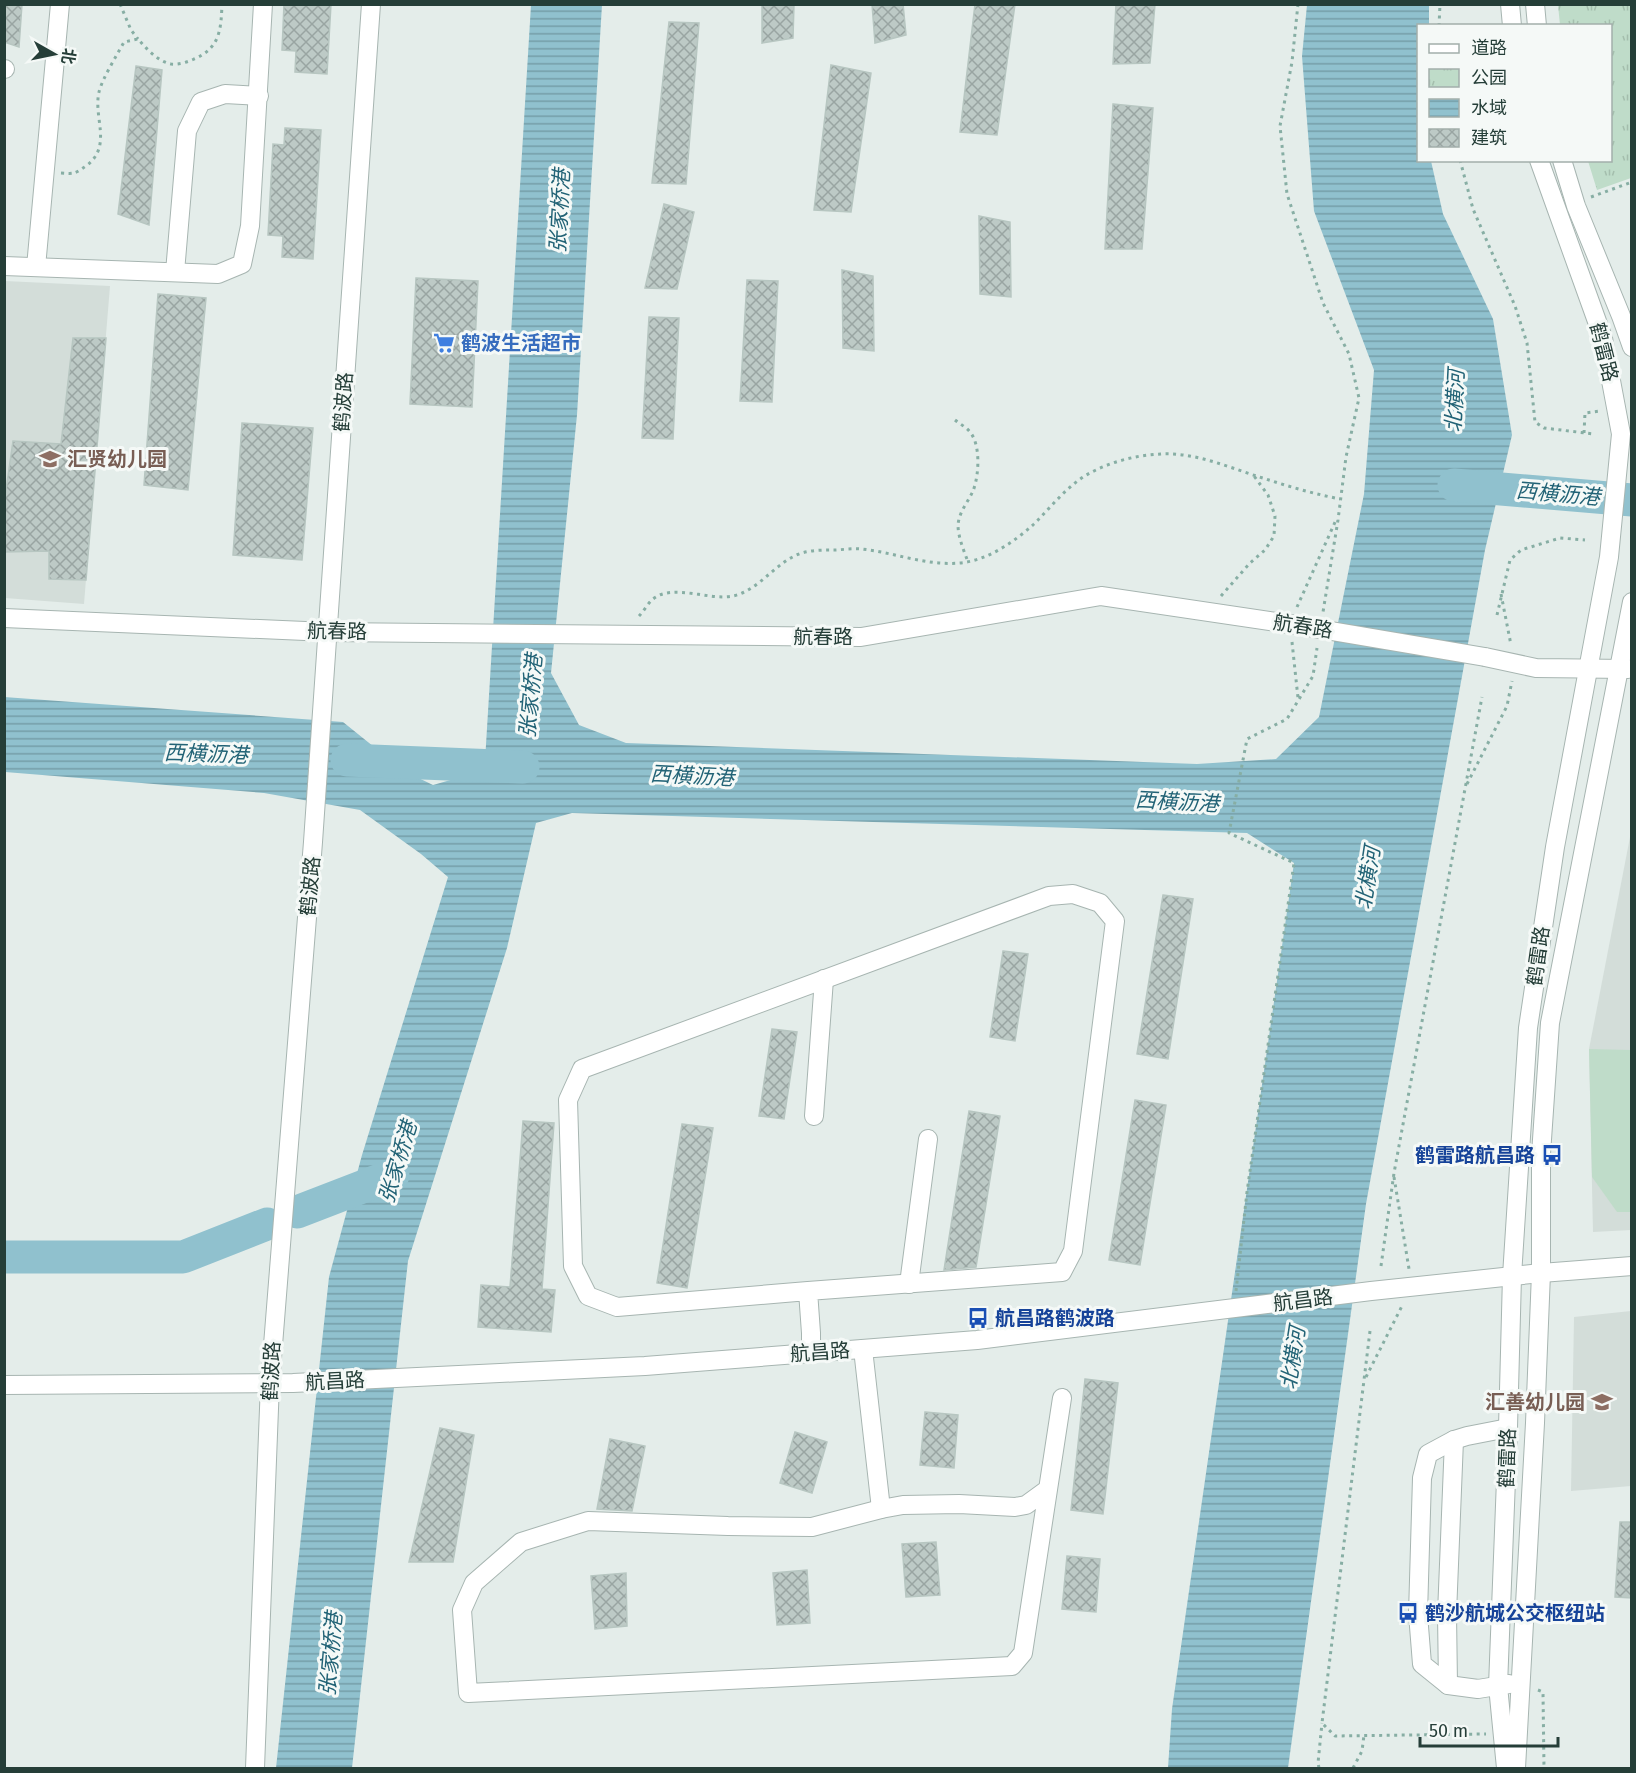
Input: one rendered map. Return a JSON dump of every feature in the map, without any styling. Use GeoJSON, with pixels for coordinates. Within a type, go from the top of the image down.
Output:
{"type":"FeatureCollection","features":[{"type":"Feature","properties":{"kind":"street"},"geometry":{"type":"LineString","coordinates":[[36,267],[60,4]]}},
{"type":"Feature","properties":{"kind":"street"},"geometry":{"type":"LineString","coordinates":[[4,266],[218,274],[242,264],[250,225],[263,4]]}},
{"type":"Feature","properties":{"kind":"street","name":"鹤波路"},"geometry":{"type":"LineString","coordinates":[[255,1768],[270,1383],[316,797],[371,4]]}},
{"type":"Feature","properties":{"kind":"street"},"geometry":{"type":"LineString","coordinates":[[1510,4],[1512,24]]}},
{"type":"Feature","properties":{"kind":"street"},"geometry":{"type":"LineString","coordinates":[[1535,4],[1537,24]]}},
{"type":"Feature","properties":{"kind":"street"},"geometry":{"type":"LineString","coordinates":[[175,272],[187,131],[201,102],[225,94],[259,96]]}},
{"type":"Feature","properties":{"kind":"street","name":"鹤雷路"},"geometry":{"type":"LineString","coordinates":[[1506,1768],[1498,1686],[1512,1276],[1528,1028],[1555,847],[1608,557],[1622,434],[1603,338],[1540,162]]}},
{"type":"Feature","properties":{"kind":"street","name":"鹤雷路"},"geometry":{"type":"LineString","coordinates":[[1563,162],[1575,203],[1632,347]]}},
{"type":"Feature","properties":{"kind":"street","name":"航春路"},"geometry":{"type":"LineString","coordinates":[[4,618],[328,632],[861,637],[1101,596],[1290,624],[1485,657],[1536,668],[1625,669]]}},
{"type":"Feature","properties":{"kind":"street","name":"鹤雷路"},"geometry":{"type":"LineString","coordinates":[[1516,1768],[1535,1424],[1541,1154],[1550,1023],[1625,669],[1632,602]]}},
{"type":"Feature","properties":{"kind":"street"},"geometry":{"type":"LineString","coordinates":[[1073,894],[1100,903],[1115,921],[1073,1251],[1062,1272],[617,1307],[588,1296],[573,1266],[568,1100],[582,1069],[824,979],[1049,896],[1073,894]]}},
{"type":"Feature","properties":{"kind":"street"},"geometry":{"type":"LineString","coordinates":[[814,1116],[824,979]]}},
{"type":"Feature","properties":{"kind":"street"},"geometry":{"type":"LineString","coordinates":[[909,1284],[928,1139]]}},
{"type":"Feature","properties":{"kind":"street","name":"航昌路"},"geometry":{"type":"LineString","coordinates":[[4,1385],[270,1383],[645,1366],[977,1340],[1371,1291],[1540,1273],[1632,1266]]}},
{"type":"Feature","properties":{"kind":"street"},"geometry":{"type":"LineString","coordinates":[[808,1291],[811,1353]]}},
{"type":"Feature","properties":{"kind":"street"},"geometry":{"type":"LineString","coordinates":[[862,1349],[881,1509]]}},
{"type":"Feature","properties":{"kind":"street"},"geometry":{"type":"LineString","coordinates":[[1048,1489],[1026,1505],[1015,1507],[959,1504],[903,1505],[812,1527],[588,1521],[521,1542],[474,1583],[462,1610],[468,1693],[1012,1665],[1023,1653],[1062,1398]]}},
{"type":"Feature","properties":{"kind":"street"},"geometry":{"type":"LineString","coordinates":[[1508,1428],[1454,1440],[1428,1454],[1422,1478],[1418,1614],[1422,1664],[1448,1685],[1478,1689],[1520,1682]]}},
{"type":"Feature","properties":{"kind":"street"},"geometry":{"type":"LineString","coordinates":[[1448,1685],[1454,1440]]}},
{"type":"Feature","properties":{"kind":"path"},"geometry":{"type":"LineString","coordinates":[[120,4],[131,30],[138,39],[156,57],[172,64],[187,62],[206,54],[217,41],[222,4]]}},
{"type":"Feature","properties":{"kind":"path"},"geometry":{"type":"LineString","coordinates":[[1298,4],[1292,62],[1280,126],[1287,194],[1323,303],[1349,354],[1359,398],[1346,457],[1322,617]]}},
{"type":"Feature","properties":{"kind":"path"},"geometry":{"type":"LineString","coordinates":[[1439,24],[1440,4]]}},
{"type":"Feature","properties":{"kind":"path"},"geometry":{"type":"LineString","coordinates":[[45,173],[75,174],[90,163],[101,145],[99,90],[124,42],[138,39]]}},
{"type":"Feature","properties":{"kind":"path"},"geometry":{"type":"LineString","coordinates":[[1461,162],[1473,209],[1515,306],[1527,343],[1535,422],[1544,428],[1594,434]]}},
{"type":"Feature","properties":{"kind":"path"},"geometry":{"type":"LineString","coordinates":[[1575,203],[1632,182]]}},
{"type":"Feature","properties":{"kind":"path"},"geometry":{"type":"LineString","coordinates":[[1584,433],[1585,413],[1616,409]]}},
{"type":"Feature","properties":{"kind":"path"},"geometry":{"type":"LineString","coordinates":[[955,420],[972,435],[979,469],[958,525],[968,562]]}},
{"type":"Feature","properties":{"kind":"path"},"geometry":{"type":"LineString","coordinates":[[626,635],[654,598],[664,593],[733,596],[745,591],[801,553],[858,548],[937,562],[968,562],[997,551],[1035,523],[1061,495],[1082,478],[1137,457],[1163,454],[1220,463],[1252,475],[1340,499]]}},
{"type":"Feature","properties":{"kind":"path"},"geometry":{"type":"LineString","coordinates":[[1208,612],[1250,563],[1265,550],[1274,536],[1275,516],[1268,495],[1252,475]]}},
{"type":"Feature","properties":{"kind":"path"},"geometry":{"type":"LineString","coordinates":[[1298,700],[1290,624],[1338,516]]}},
{"type":"Feature","properties":{"kind":"path"},"geometry":{"type":"LineString","coordinates":[[1497,615],[1510,560],[1521,550],[1560,538],[1585,540]]}},
{"type":"Feature","properties":{"kind":"path"},"geometry":{"type":"LineString","coordinates":[[1465,788],[1507,706],[1515,664],[1501,594]]}},
{"type":"Feature","properties":{"kind":"path"},"geometry":{"type":"LineString","coordinates":[[1234,1309],[1246,1192],[1294,863],[1229,833],[1247,739],[1287,719],[1313,676],[1318,640]]}},
{"type":"Feature","properties":{"kind":"path"},"geometry":{"type":"LineString","coordinates":[[1381,1266],[1394,1173],[1482,697]]}},
{"type":"Feature","properties":{"kind":"path"},"geometry":{"type":"LineString","coordinates":[[1364,1381],[1412,1287],[1394,1173]]}},
{"type":"Feature","properties":{"kind":"path"},"geometry":{"type":"LineString","coordinates":[[1319,1768],[1317,1763],[1370,1332]]}},
{"type":"Feature","properties":{"kind":"path"},"geometry":{"type":"LineString","coordinates":[[1520,1682],[1543,1692],[1544,1768]]}},
{"type":"Feature","properties":{"kind":"path"},"geometry":{"type":"LineString","coordinates":[[1322,1723],[1335,1736],[1503,1733]]}},
{"type":"Feature","properties":{"kind":"path"},"geometry":{"type":"LineString","coordinates":[[1353,1768],[1362,1751],[1364,1735]]}},
{"type":"Feature","properties":{"kind":"shaded area","name":"汇贤幼儿园"},"geometry":{"type":"Polygon","coordinates":[[[5,281],[110,286],[84,604],[5,598],[5,281]]]}},
{"type":"Feature","properties":{"kind":"shaded area"},"geometry":{"type":"Polygon","coordinates":[[[1631,832],[1631,1230],[1593,1232],[1589,1049],[1631,832]]]}},
{"type":"Feature","properties":{"kind":"shaded area","name":"汇善幼儿园"},"geometry":{"type":"Polygon","coordinates":[[[1631,1311],[1631,1486],[1571,1491],[1574,1317],[1631,1311]]]}},
{"type":"Feature","properties":{"kind":"green space"},"geometry":{"type":"Polygon","coordinates":[[[1558,5],[1631,5],[1631,178],[1597,190],[1588,162],[1612,162],[1612,24],[1560,24],[1558,5]]]}},
{"type":"Feature","properties":{"kind":"green space"},"geometry":{"type":"Polygon","coordinates":[[[1589,1049],[1631,1050],[1631,1212],[1617,1212],[1592,1177],[1589,1049]]]}},
{"type":"Feature","properties":{"kind":"water"},"geometry":{"type":"Polygon","coordinates":[[[531,5],[602,5],[577,415],[551,673],[579,725],[626,743],[1197,764],[1276,759],[1319,717],[1364,494],[1374,370],[1314,211],[1302,56],[1307,5],[1429,5],[1429,24],[1417,24],[1417,162],[1431,162],[1443,214],[1493,319],[1512,435],[1485,550],[1366,1204],[1288,1768],[1168,1768],[1172,1709],[1294,863],[1247,833],[572,813],[536,823],[507,948],[408,1261],[352,1768],[276,1768],[329,1277],[362,1155],[448,877],[421,854],[360,810],[264,793],[5,772],[4,697],[343,722],[404,771],[433,785],[468,775],[485,761],[531,5]]]}},
{"type":"Feature","properties":{"kind":"building"},"geometry":{"type":"Polygon","coordinates":[[[4,4],[22,4],[19,47],[4,42],[4,4]]]}},
{"type":"Feature","properties":{"kind":"building"},"geometry":{"type":"Polygon","coordinates":[[[284,4],[331,4],[327,74],[295,72],[296,51],[282,50],[284,4]]]}},
{"type":"Feature","properties":{"kind":"building"},"geometry":{"type":"Polygon","coordinates":[[[762,4],[794,4],[793,38],[762,43],[762,4]]]}},
{"type":"Feature","properties":{"kind":"building"},"geometry":{"type":"Polygon","coordinates":[[[872,4],[903,4],[906,35],[875,43],[872,4]]]}},
{"type":"Feature","properties":{"kind":"building"},"geometry":{"type":"Polygon","coordinates":[[[975,4],[1015,4],[997,135],[960,132],[975,4]]]}},
{"type":"Feature","properties":{"kind":"building"},"geometry":{"type":"Polygon","coordinates":[[[1116,4],[1155,4],[1150,63],[1113,64],[1116,4]]]}},
{"type":"Feature","properties":{"kind":"building"},"geometry":{"type":"Polygon","coordinates":[[[669,22],[699,23],[686,184],[652,183],[669,22]]]}},
{"type":"Feature","properties":{"kind":"building"},"geometry":{"type":"Polygon","coordinates":[[[831,65],[871,73],[851,212],[814,210],[831,65]]]}},
{"type":"Feature","properties":{"kind":"building"},"geometry":{"type":"Polygon","coordinates":[[[136,66],[162,70],[149,225],[118,214],[136,66]]]}},
{"type":"Feature","properties":{"kind":"building"},"geometry":{"type":"Polygon","coordinates":[[[1113,104],[1153,108],[1142,249],[1105,249],[1113,104]]]}},
{"type":"Feature","properties":{"kind":"building"},"geometry":{"type":"Polygon","coordinates":[[[285,128],[321,130],[313,259],[282,257],[283,236],[268,235],[273,144],[284,145],[285,128]]]}},
{"type":"Feature","properties":{"kind":"building"},"geometry":{"type":"Polygon","coordinates":[[[664,204],[694,212],[677,289],[645,288],[664,204]]]}},
{"type":"Feature","properties":{"kind":"building"},"geometry":{"type":"Polygon","coordinates":[[[979,216],[1010,222],[1011,297],[980,294],[979,216]]]}},
{"type":"Feature","properties":{"kind":"building"},"geometry":{"type":"Polygon","coordinates":[[[842,270],[873,276],[874,351],[843,348],[842,270]]]}},
{"type":"Feature","properties":{"kind":"building","name":"鹤波生活超市"},"geometry":{"type":"Polygon","coordinates":[[[416,278],[478,281],[472,407],[410,404],[416,278]]]}},
{"type":"Feature","properties":{"kind":"building"},"geometry":{"type":"Polygon","coordinates":[[[747,280],[778,281],[772,402],[740,401],[747,280]]]}},
{"type":"Feature","properties":{"kind":"building"},"geometry":{"type":"Polygon","coordinates":[[[158,294],[206,298],[188,490],[144,485],[158,294]]]}},
{"type":"Feature","properties":{"kind":"building"},"geometry":{"type":"Polygon","coordinates":[[[649,317],[679,318],[673,439],[642,438],[649,317]]]}},
{"type":"Feature","properties":{"kind":"building"},"geometry":{"type":"Polygon","coordinates":[[[73,338],[106,338],[86,580],[49,579],[49,551],[4,552],[4,504],[13,441],[61,444],[73,338]]]}},
{"type":"Feature","properties":{"kind":"building"},"geometry":{"type":"Polygon","coordinates":[[[242,423],[313,428],[302,560],[233,555],[242,423]]]}},
{"type":"Feature","properties":{"kind":"building"},"geometry":{"type":"Polygon","coordinates":[[[1163,895],[1193,899],[1168,1059],[1137,1054],[1163,895]]]}},
{"type":"Feature","properties":{"kind":"building"},"geometry":{"type":"Polygon","coordinates":[[[1003,951],[1028,954],[1015,1041],[990,1037],[1003,951]]]}},
{"type":"Feature","properties":{"kind":"building"},"geometry":{"type":"Polygon","coordinates":[[[772,1029],[797,1032],[784,1119],[759,1116],[772,1029]]]}},
{"type":"Feature","properties":{"kind":"building"},"geometry":{"type":"Polygon","coordinates":[[[1135,1100],[1166,1105],[1140,1265],[1109,1260],[1135,1100]]]}},
{"type":"Feature","properties":{"kind":"building"},"geometry":{"type":"Polygon","coordinates":[[[969,1111],[1000,1116],[976,1267],[944,1270],[969,1111]]]}},
{"type":"Feature","properties":{"kind":"building"},"geometry":{"type":"Polygon","coordinates":[[[523,1121],[554,1123],[542,1289],[555,1290],[551,1332],[478,1327],[481,1285],[510,1287],[523,1121]]]}},
{"type":"Feature","properties":{"kind":"building"},"geometry":{"type":"Polygon","coordinates":[[[682,1124],[713,1128],[687,1288],[657,1283],[682,1124]]]}},
{"type":"Feature","properties":{"kind":"building"},"geometry":{"type":"Polygon","coordinates":[[[1085,1379],[1118,1383],[1103,1514],[1071,1510],[1085,1379]]]}},
{"type":"Feature","properties":{"kind":"building"},"geometry":{"type":"Polygon","coordinates":[[[925,1412],[958,1415],[954,1468],[920,1465],[925,1412]]]}},
{"type":"Feature","properties":{"kind":"building"},"geometry":{"type":"Polygon","coordinates":[[[440,1428],[474,1435],[453,1562],[409,1562],[440,1428]]]}},
{"type":"Feature","properties":{"kind":"building"},"geometry":{"type":"Polygon","coordinates":[[[795,1432],[827,1442],[812,1493],[780,1483],[795,1432]]]}},
{"type":"Feature","properties":{"kind":"building"},"geometry":{"type":"Polygon","coordinates":[[[610,1439],[645,1446],[632,1511],[597,1509],[610,1439]]]}},
{"type":"Feature","properties":{"kind":"building"},"geometry":{"type":"Polygon","coordinates":[[[1620,1522],[1632,1522],[1632,1598],[1615,1597],[1620,1522]]]}},
{"type":"Feature","properties":{"kind":"building"},"geometry":{"type":"Polygon","coordinates":[[[936,1542],[940,1595],[906,1597],[902,1544],[936,1542]]]}},
{"type":"Feature","properties":{"kind":"building"},"geometry":{"type":"Polygon","coordinates":[[[1067,1556],[1100,1559],[1096,1612],[1062,1609],[1067,1556]]]}},
{"type":"Feature","properties":{"kind":"building"},"geometry":{"type":"Polygon","coordinates":[[[807,1570],[810,1623],[777,1625],[773,1573],[807,1570]]]}},
{"type":"Feature","properties":{"kind":"building"},"geometry":{"type":"Polygon","coordinates":[[[626,1573],[627,1626],[595,1629],[591,1576],[626,1573]]]}},
{"type":"Feature","properties":{"kind":"waterway","name":"西横沥港"},"geometry":{"type":"LineString","coordinates":[[1454,485],[1632,500]]}},
{"type":"Feature","properties":{"kind":"waterway","name":"西横沥港"},"geometry":{"type":"LineString","coordinates":[[347,760],[523,767]]}},
{"type":"Feature","properties":{"kind":"waterway","name":"张家桥港"},"geometry":{"type":"LineString","coordinates":[[297,1212],[393,1175]]}},
{"type":"Feature","properties":{"kind":"waterway"},"geometry":{"type":"LineString","coordinates":[[4,1257],[183,1257],[267,1224]]}},
{"type":"Feature","properties":{"kind":"place","name":"鹤波生活超市"},"geometry":{"type":"Point","coordinates":[444,343]}},
{"type":"Feature","properties":{"kind":"place","name":"汇贤幼儿园"},"geometry":{"type":"Point","coordinates":[50,459]}},
{"type":"Feature","properties":{"kind":"place","name":"鹤雷路航昌路"},"geometry":{"type":"Point","coordinates":[1552,1155]}},
{"type":"Feature","properties":{"kind":"place","name":"航昌路鹤波路"},"geometry":{"type":"Point","coordinates":[978,1318]}},
{"type":"Feature","properties":{"kind":"place","name":"汇善幼儿园"},"geometry":{"type":"Point","coordinates":[1602,1402]}},
{"type":"Feature","properties":{"kind":"place","name":"鹤沙航城公交枢纽站"},"geometry":{"type":"Point","coordinates":[1408,1613]}},
{"type":"Feature","properties":{"kind":"water label","name":"北横河"},"geometry":{"type":"Point","coordinates":[1455,401]}},
{"type":"Feature","properties":{"kind":"water label","name":"北横河"},"geometry":{"type":"Point","coordinates":[1368,878]}},
{"type":"Feature","properties":{"kind":"water label","name":"北横河"},"geometry":{"type":"Point","coordinates":[1293,1358]}}]}
